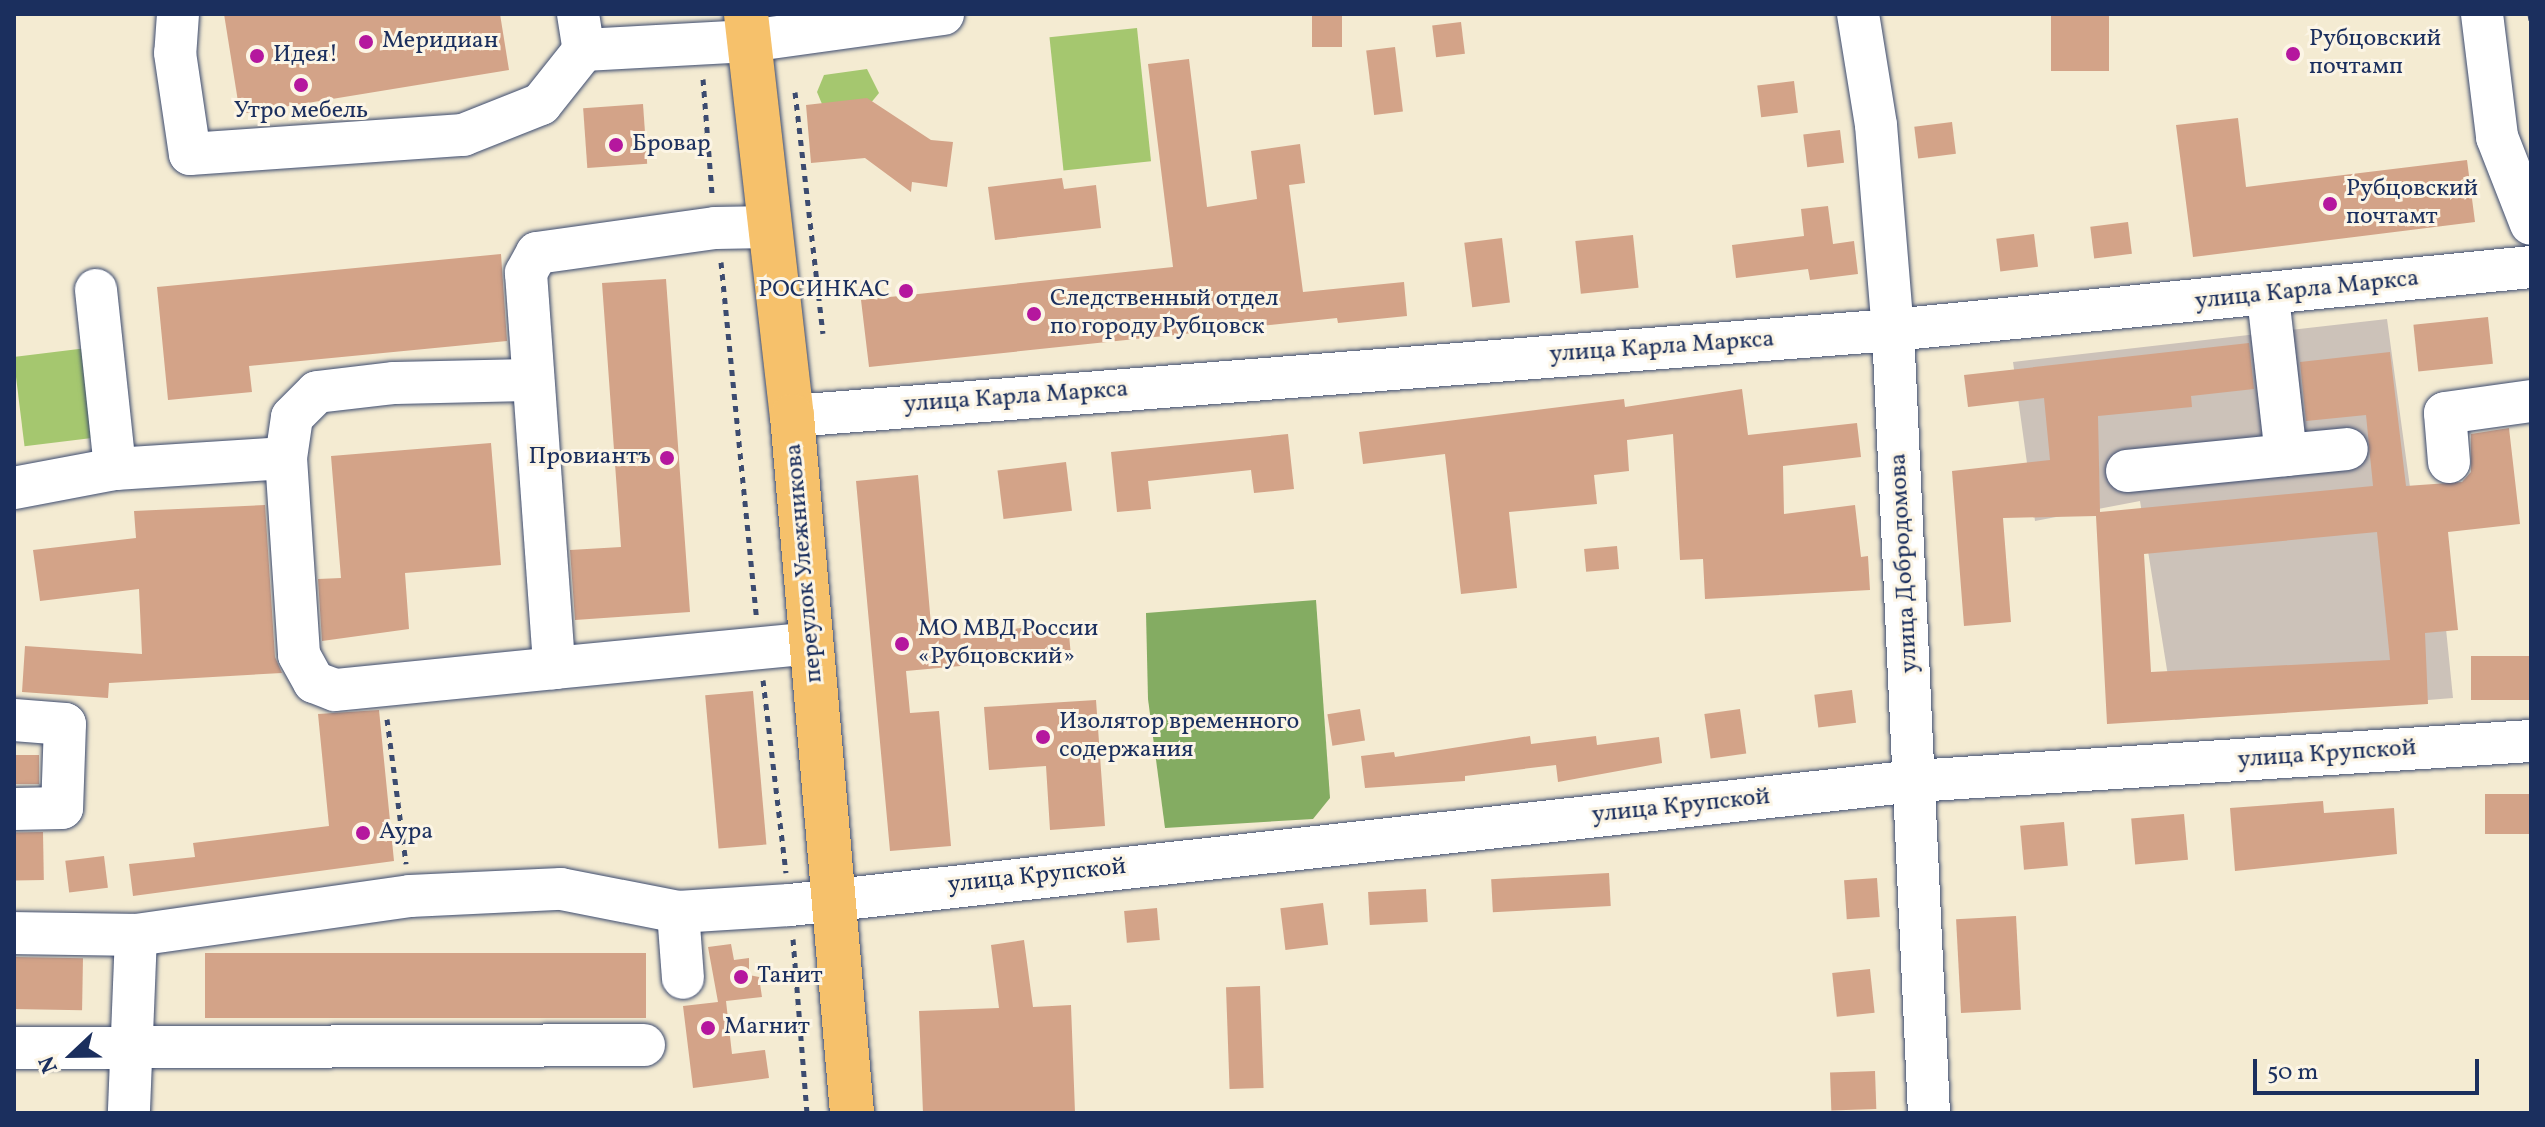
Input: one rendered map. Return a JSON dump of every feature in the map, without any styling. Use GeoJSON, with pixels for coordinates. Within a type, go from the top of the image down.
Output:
{"type":"FeatureCollection","features":[{"type":"Feature","properties":{"kind":"main road","name":"переулок Улежникова"},"geometry":{"type":"LineString","coordinates":[[761,30],[770,227],[792,416],[852,1113]]}},
{"type":"Feature","properties":{"kind":"street"},"geometry":{"type":"LineString","coordinates":[[178,14],[175,53],[190,154],[463,135],[541,104],[581,32],[700,46],[761,30],[943,14]]}},
{"type":"Feature","properties":{"kind":"street","name":"улица Добродомова"},"geometry":{"type":"LineString","coordinates":[[1858,14],[1876,125],[1893,330],[1929,1113]]}},
{"type":"Feature","properties":{"kind":"street"},"geometry":{"type":"LineString","coordinates":[[2482,14],[2497,137],[2531,224]]}},
{"type":"Feature","properties":{"kind":"street"},"geometry":{"type":"LineString","coordinates":[[554,668],[530,380],[526,273],[537,253],[715,228],[770,227]]}},
{"type":"Feature","properties":{"kind":"street","name":"улица Карла Маркса"},"geometry":{"type":"LineString","coordinates":[[792,416],[1893,330],[2268,296],[2531,267]]}},
{"type":"Feature","properties":{"kind":"street"},"geometry":{"type":"LineString","coordinates":[[96,290],[115,469]]}},
{"type":"Feature","properties":{"kind":"street"},"geometry":{"type":"LineString","coordinates":[[2268,296],[2286,455]]}},
{"type":"Feature","properties":{"kind":"street"},"geometry":{"type":"LineString","coordinates":[[530,380],[394,383],[317,392],[292,417],[286,458],[299,655],[314,682],[335,690],[382,682],[812,643]]}},
{"type":"Feature","properties":{"kind":"street"},"geometry":{"type":"LineString","coordinates":[[2449,462],[2445,413],[2531,401]]}},
{"type":"Feature","properties":{"kind":"street"},"geometry":{"type":"LineString","coordinates":[[2127,471],[2347,449]]}},
{"type":"Feature","properties":{"kind":"street"},"geometry":{"type":"LineString","coordinates":[[14,488],[115,469],[286,458]]}},
{"type":"Feature","properties":{"kind":"street"},"geometry":{"type":"LineString","coordinates":[[14,720],[65,724],[62,808],[14,809]]}},
{"type":"Feature","properties":{"kind":"street","name":"улица Крупской"},"geometry":{"type":"LineString","coordinates":[[14,933],[136,935],[410,896],[561,889],[678,912],[790,905],[1915,781],[2531,741]]}},
{"type":"Feature","properties":{"kind":"street"},"geometry":{"type":"LineString","coordinates":[[678,912],[683,978]]}},
{"type":"Feature","properties":{"kind":"street"},"geometry":{"type":"LineString","coordinates":[[129,1113],[136,935]]}},
{"type":"Feature","properties":{"kind":"street"},"geometry":{"type":"LineString","coordinates":[[14,1048],[130,1050],[644,1045]]}},
{"type":"Feature","properties":{"kind":"path"},"geometry":{"type":"LineString","coordinates":[[761,30],[823,337]]}},
{"type":"Feature","properties":{"kind":"path"},"geometry":{"type":"LineString","coordinates":[[700,46],[715,228],[759,648],[790,905],[807,1113]]}},
{"type":"Feature","properties":{"kind":"path"},"geometry":{"type":"LineString","coordinates":[[382,682],[410,896]]}},
{"type":"Feature","properties":{"kind":"shaded area"},"geometry":{"type":"Polygon","coordinates":[[[2387,319],[2420,560],[2439,560],[2453,698],[2175,720],[2140,501],[2035,521],[2013,362],[2387,319]]]}},
{"type":"Feature","properties":{"kind":"green space"},"geometry":{"type":"Polygon","coordinates":[[[1137,28],[1151,161],[1063,170],[1049,37],[1137,28]]]}},
{"type":"Feature","properties":{"kind":"green space"},"geometry":{"type":"Polygon","coordinates":[[[867,69],[879,93],[870,104],[822,104],[817,92],[824,75],[867,69]]]}},
{"type":"Feature","properties":{"kind":"green space"},"geometry":{"type":"Polygon","coordinates":[[[87,348],[98,437],[25,446],[14,357],[87,348]]]}},
{"type":"Feature","properties":{"kind":"green space"},"geometry":{"type":"Polygon","coordinates":[[[1316,600],[1330,798],[1313,819],[1165,828],[1148,699],[1146,613],[1316,600]]]}},
{"type":"Feature","properties":{"kind":"building","name":"Меридиан"},"geometry":{"type":"Polygon","coordinates":[[[224,14],[500,14],[509,70],[240,114],[224,14]]]}},
{"type":"Feature","properties":{"kind":"building"},"geometry":{"type":"Polygon","coordinates":[[[1312,14],[1342,14],[1342,47],[1312,47],[1312,14]]]}},
{"type":"Feature","properties":{"kind":"building"},"geometry":{"type":"Polygon","coordinates":[[[2051,14],[2109,14],[2109,71],[2051,71],[2051,14]]]}},
{"type":"Feature","properties":{"kind":"building"},"geometry":{"type":"Polygon","coordinates":[[[1461,22],[1465,54],[1436,57],[1432,26],[1461,22]]]}},
{"type":"Feature","properties":{"kind":"building"},"geometry":{"type":"Polygon","coordinates":[[[1395,47],[1403,112],[1374,115],[1366,51],[1395,47]]]}},
{"type":"Feature","properties":{"kind":"building"},"geometry":{"type":"Polygon","coordinates":[[[1189,59],[1207,207],[1257,199],[1251,151],[1300,144],[1305,183],[1289,185],[1303,292],[1404,282],[1407,316],[1338,323],[1337,318],[869,367],[861,300],[1173,267],[1148,64],[1189,59]]]}},
{"type":"Feature","properties":{"kind":"building"},"geometry":{"type":"Polygon","coordinates":[[[1794,81],[1798,113],[1761,117],[1757,86],[1794,81]]]}},
{"type":"Feature","properties":{"kind":"building"},"geometry":{"type":"Polygon","coordinates":[[[867,98],[931,140],[953,142],[947,187],[912,182],[911,192],[865,158],[811,163],[806,105],[867,98]]]}},
{"type":"Feature","properties":{"kind":"building","name":"Бровар"},"geometry":{"type":"Polygon","coordinates":[[[643,104],[647,164],[587,168],[583,108],[643,104]]]}},
{"type":"Feature","properties":{"kind":"building","name":"Рубцовский почтамт"},"geometry":{"type":"Polygon","coordinates":[[[2238,118],[2246,187],[2467,160],[2475,222],[2193,257],[2176,125],[2238,118]]]}},
{"type":"Feature","properties":{"kind":"building"},"geometry":{"type":"Polygon","coordinates":[[[1952,122],[1956,154],[1918,158],[1914,127],[1952,122]]]}},
{"type":"Feature","properties":{"kind":"building"},"geometry":{"type":"Polygon","coordinates":[[[1840,130],[1844,163],[1807,167],[1803,135],[1840,130]]]}},
{"type":"Feature","properties":{"kind":"building"},"geometry":{"type":"Polygon","coordinates":[[[1062,178],[1064,189],[1096,185],[1101,228],[995,240],[988,187],[1062,178]]]}},
{"type":"Feature","properties":{"kind":"building"},"geometry":{"type":"Polygon","coordinates":[[[1828,206],[1833,244],[1854,241],[1858,274],[1810,280],[1808,269],[1736,278],[1732,245],[1804,236],[1801,209],[1828,206]]]}},
{"type":"Feature","properties":{"kind":"building"},"geometry":{"type":"Polygon","coordinates":[[[2128,222],[2132,254],[2094,258],[2090,227],[2128,222]]]}},
{"type":"Feature","properties":{"kind":"building"},"geometry":{"type":"Polygon","coordinates":[[[2034,234],[2038,267],[2000,271],[1996,239],[2034,234]]]}},
{"type":"Feature","properties":{"kind":"building"},"geometry":{"type":"Polygon","coordinates":[[[1633,235],[1639,288],[1581,294],[1575,241],[1633,235]]]}},
{"type":"Feature","properties":{"kind":"building"},"geometry":{"type":"Polygon","coordinates":[[[1502,238],[1510,303],[1472,307],[1464,243],[1502,238]]]}},
{"type":"Feature","properties":{"kind":"building"},"geometry":{"type":"Polygon","coordinates":[[[501,254],[507,341],[249,366],[252,392],[168,400],[157,287],[501,254]]]}},
{"type":"Feature","properties":{"kind":"building"},"geometry":{"type":"Polygon","coordinates":[[[666,279],[690,612],[575,620],[570,550],[621,547],[602,283],[666,279]]]}},
{"type":"Feature","properties":{"kind":"building"},"geometry":{"type":"Polygon","coordinates":[[[2488,317],[2493,364],[2418,372],[2413,325],[2488,317]]]}},
{"type":"Feature","properties":{"kind":"building"},"geometry":{"type":"Polygon","coordinates":[[[2249,343],[2254,389],[2191,396],[2192,407],[2098,416],[2100,512],[2373,486],[2366,415],[2306,421],[2300,362],[2390,352],[2406,486],[2462,482],[2471,472],[2471,434],[2509,428],[2520,524],[2448,532],[2458,630],[2425,633],[2428,704],[2107,724],[2096,516],[2003,518],[2011,622],[1964,626],[1952,471],[2050,460],[2044,398],[1968,407],[1964,375],[2249,343]],[[2377,532],[2144,554],[2151,672],[2390,660],[2377,532]]]}},
{"type":"Feature","properties":{"kind":"building"},"geometry":{"type":"Polygon","coordinates":[[[1742,389],[1748,435],[1857,423],[1861,457],[1783,466],[1784,514],[1855,505],[1861,557],[1868,556],[1870,590],[1705,599],[1703,559],[1680,560],[1673,434],[1627,440],[1629,471],[1594,475],[1597,504],[1509,512],[1517,588],[1461,594],[1445,454],[1363,464],[1359,432],[1624,399],[1625,407],[1742,389]]]}},
{"type":"Feature","properties":{"kind":"building"},"geometry":{"type":"Polygon","coordinates":[[[1288,434],[1294,489],[1254,493],[1251,470],[1148,481],[1151,509],[1117,512],[1111,452],[1288,434]]]}},
{"type":"Feature","properties":{"kind":"building"},"geometry":{"type":"Polygon","coordinates":[[[491,443],[501,565],[405,573],[409,629],[322,641],[318,579],[341,578],[331,456],[491,443]]]}},
{"type":"Feature","properties":{"kind":"building"},"geometry":{"type":"Polygon","coordinates":[[[1066,462],[1072,511],[1003,519],[998,470],[1066,462]]]}},
{"type":"Feature","properties":{"kind":"building"},"geometry":{"type":"Polygon","coordinates":[[[918,475],[932,636],[1068,624],[1071,656],[906,671],[910,713],[939,711],[951,846],[890,851],[856,481],[918,475]]]}},
{"type":"Feature","properties":{"kind":"building"},"geometry":{"type":"Polygon","coordinates":[[[265,505],[275,657],[282,673],[109,683],[108,698],[22,692],[25,646],[142,654],[139,589],[40,601],[33,550],[136,538],[134,511],[265,505]]]}},
{"type":"Feature","properties":{"kind":"building"},"geometry":{"type":"Polygon","coordinates":[[[1617,546],[1619,569],[1586,572],[1584,549],[1617,546]]]}},
{"type":"Feature","properties":{"kind":"building"},"geometry":{"type":"Polygon","coordinates":[[[2471,656],[2531,656],[2531,700],[2471,700],[2471,656]]]}},
{"type":"Feature","properties":{"kind":"building"},"geometry":{"type":"Polygon","coordinates":[[[1852,690],[1856,723],[1818,727],[1814,695],[1852,690]]]}},
{"type":"Feature","properties":{"kind":"building"},"geometry":{"type":"Polygon","coordinates":[[[753,691],[766,844],[719,849],[705,695],[753,691]]]}},
{"type":"Feature","properties":{"kind":"building","name":"Изолятор временного содержания"},"geometry":{"type":"Polygon","coordinates":[[[1096,700],[1105,826],[1050,830],[1046,766],[989,770],[984,707],[1096,700]]]}},
{"type":"Feature","properties":{"kind":"building"},"geometry":{"type":"Polygon","coordinates":[[[1360,709],[1365,741],[1332,746],[1327,714],[1360,709]]]}},
{"type":"Feature","properties":{"kind":"building"},"geometry":{"type":"Polygon","coordinates":[[[1740,709],[1746,754],[1711,759],[1704,714],[1740,709]]]}},
{"type":"Feature","properties":{"kind":"building"},"geometry":{"type":"Polygon","coordinates":[[[379,710],[394,861],[133,896],[129,864],[195,857],[193,843],[329,826],[318,714],[379,710]]]}},
{"type":"Feature","properties":{"kind":"building"},"geometry":{"type":"Polygon","coordinates":[[[1530,736],[1531,744],[1596,736],[1597,745],[1659,737],[1662,763],[1558,782],[1556,765],[1465,776],[1465,781],[1365,788],[1361,756],[1394,752],[1395,757],[1530,736]]]}},
{"type":"Feature","properties":{"kind":"building"},"geometry":{"type":"Polygon","coordinates":[[[14,755],[39,755],[39,784],[14,784],[14,755]]]}},
{"type":"Feature","properties":{"kind":"building"},"geometry":{"type":"Polygon","coordinates":[[[2485,794],[2531,794],[2531,834],[2485,834],[2485,794]]]}},
{"type":"Feature","properties":{"kind":"building"},"geometry":{"type":"Polygon","coordinates":[[[2323,801],[2324,813],[2394,808],[2397,854],[2235,871],[2230,808],[2323,801]]]}},
{"type":"Feature","properties":{"kind":"building"},"geometry":{"type":"Polygon","coordinates":[[[2184,814],[2188,860],[2135,864],[2131,819],[2184,814]]]}},
{"type":"Feature","properties":{"kind":"building"},"geometry":{"type":"Polygon","coordinates":[[[2064,822],[2068,866],[2024,870],[2020,826],[2064,822]]]}},
{"type":"Feature","properties":{"kind":"building"},"geometry":{"type":"Polygon","coordinates":[[[43,832],[44,880],[15,880],[14,833],[43,832]]]}},
{"type":"Feature","properties":{"kind":"building"},"geometry":{"type":"Polygon","coordinates":[[[104,856],[108,888],[69,893],[65,861],[104,856]]]}},
{"type":"Feature","properties":{"kind":"building"},"geometry":{"type":"Polygon","coordinates":[[[1609,873],[1611,906],[1493,912],[1491,879],[1609,873]]]}},
{"type":"Feature","properties":{"kind":"building"},"geometry":{"type":"Polygon","coordinates":[[[1877,878],[1880,917],[1847,919],[1844,880],[1877,878]]]}},
{"type":"Feature","properties":{"kind":"building"},"geometry":{"type":"Polygon","coordinates":[[[1426,889],[1428,922],[1370,925],[1368,892],[1426,889]]]}},
{"type":"Feature","properties":{"kind":"building"},"geometry":{"type":"Polygon","coordinates":[[[1323,903],[1328,945],[1285,950],[1280,908],[1323,903]]]}},
{"type":"Feature","properties":{"kind":"building"},"geometry":{"type":"Polygon","coordinates":[[[1157,908],[1160,940],[1127,943],[1124,911],[1157,908]]]}},
{"type":"Feature","properties":{"kind":"building"},"geometry":{"type":"Polygon","coordinates":[[[2016,916],[2021,1010],[1961,1013],[1956,919],[2016,916]]]}},
{"type":"Feature","properties":{"kind":"building"},"geometry":{"type":"Polygon","coordinates":[[[1024,940],[1033,1007],[1071,1005],[1075,1113],[923,1113],[919,1011],[999,1008],[991,945],[1024,940]]]}},
{"type":"Feature","properties":{"kind":"building","name":"Магнит"},"geometry":{"type":"Polygon","coordinates":[[[731,944],[734,960],[749,958],[749,975],[759,977],[762,997],[726,1001],[732,1054],[765,1050],[769,1078],[693,1088],[683,1006],[718,1002],[708,947],[731,944]]]}},
{"type":"Feature","properties":{"kind":"building"},"geometry":{"type":"Polygon","coordinates":[[[205,953],[646,953],[646,1018],[205,1018],[205,953]]]}},
{"type":"Feature","properties":{"kind":"building"},"geometry":{"type":"Polygon","coordinates":[[[14,957],[83,958],[82,1010],[14,1009],[14,957]]]}},
{"type":"Feature","properties":{"kind":"building"},"geometry":{"type":"Polygon","coordinates":[[[1870,969],[1875,1013],[1837,1017],[1832,973],[1870,969]]]}},
{"type":"Feature","properties":{"kind":"building"},"geometry":{"type":"Polygon","coordinates":[[[1260,986],[1264,1088],[1230,1089],[1226,987],[1260,986]]]}},
{"type":"Feature","properties":{"kind":"building"},"geometry":{"type":"Polygon","coordinates":[[[1875,1071],[1876,1109],[1831,1111],[1830,1073],[1875,1071]]]}},
{"type":"Feature","properties":{"kind":"place","name":"Меридиан"},"geometry":{"type":"Point","coordinates":[366,42]}},
{"type":"Feature","properties":{"kind":"place","name":"Рубцовский почтамп"},"geometry":{"type":"Point","coordinates":[2293,54]}},
{"type":"Feature","properties":{"kind":"place","name":"Идея!"},"geometry":{"type":"Point","coordinates":[257,56]}},
{"type":"Feature","properties":{"kind":"place","name":"Утро мебель"},"geometry":{"type":"Point","coordinates":[301,85]}},
{"type":"Feature","properties":{"kind":"place","name":"Бровар"},"geometry":{"type":"Point","coordinates":[616,145]}},
{"type":"Feature","properties":{"kind":"place","name":"Рубцовский почтамт"},"geometry":{"type":"Point","coordinates":[2330,204]}},
{"type":"Feature","properties":{"kind":"place","name":"РОСИНКАС"},"geometry":{"type":"Point","coordinates":[906,291]}},
{"type":"Feature","properties":{"kind":"place","name":"Следственный отдел по городу Рубцовск"},"geometry":{"type":"Point","coordinates":[1034,314]}},
{"type":"Feature","properties":{"kind":"place","name":"Провиантъ"},"geometry":{"type":"Point","coordinates":[667,458]}},
{"type":"Feature","properties":{"kind":"place","name":"МО МВД России «Рубцовский»"},"geometry":{"type":"Point","coordinates":[902,644]}},
{"type":"Feature","properties":{"kind":"place","name":"Изолятор временного содержания"},"geometry":{"type":"Point","coordinates":[1043,737]}},
{"type":"Feature","properties":{"kind":"place","name":"Аура"},"geometry":{"type":"Point","coordinates":[363,833]}},
{"type":"Feature","properties":{"kind":"place","name":"Танит"},"geometry":{"type":"Point","coordinates":[741,977]}},
{"type":"Feature","properties":{"kind":"place","name":"Магнит"},"geometry":{"type":"Point","coordinates":[708,1028]}}]}
